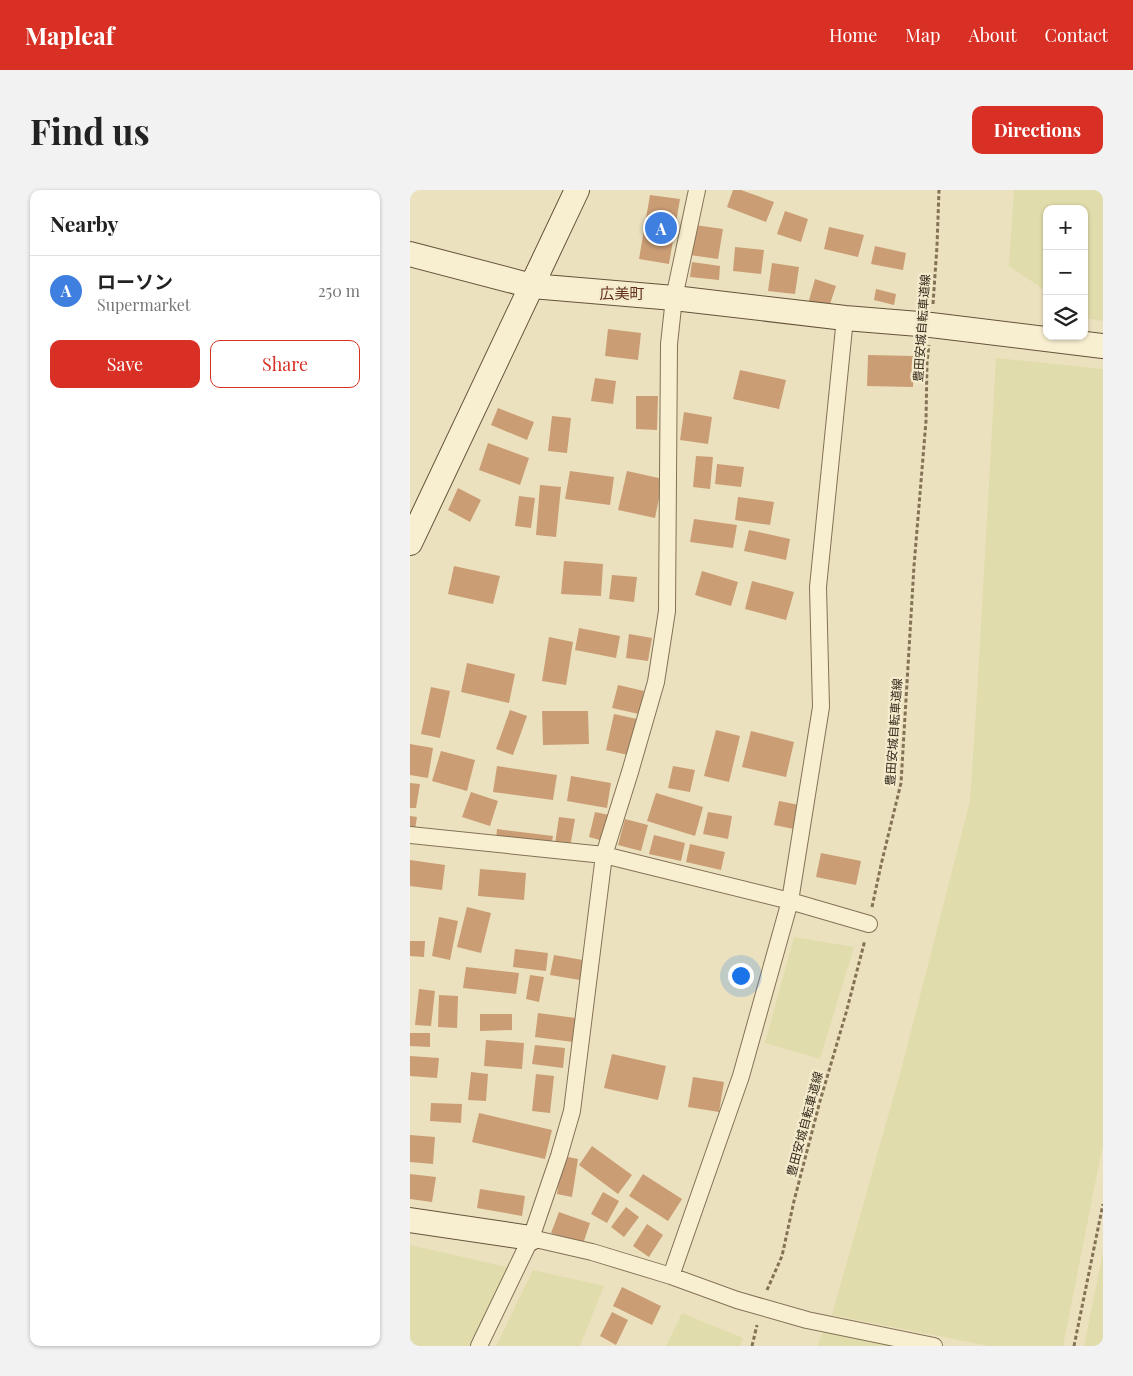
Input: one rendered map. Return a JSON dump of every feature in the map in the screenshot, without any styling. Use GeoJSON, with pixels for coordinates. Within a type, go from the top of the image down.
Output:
{"type":"FeatureCollection","features":[{"type":"Feature","properties":{"kind":"street"},"geometry":{"type":"LineString","coordinates":[[410,543],[577,190]]}},
{"type":"Feature","properties":{"kind":"street"},"geometry":{"type":"LineString","coordinates":[[479,1346],[531,1238],[572,1111],[604,855],[656,682],[667,611],[669,344],[674,298],[697,190]]}},
{"type":"Feature","properties":{"kind":"street"},"geometry":{"type":"LineString","coordinates":[[410,254],[532,286],[674,298],[845,318],[931,325],[1103,346]]}},
{"type":"Feature","properties":{"kind":"street"},"geometry":{"type":"LineString","coordinates":[[671,1276],[741,1076],[790,901],[821,707],[818,587],[845,318]]}},
{"type":"Feature","properties":{"kind":"street"},"geometry":{"type":"LineString","coordinates":[[410,835],[604,855],[790,901],[869,924]]}},
{"type":"Feature","properties":{"kind":"street"},"geometry":{"type":"LineString","coordinates":[[410,1220],[531,1238],[592,1252],[671,1276],[737,1300],[807,1320],[934,1346]]}},
{"type":"Feature","properties":{"kind":"path","name":"豊田安城自転車道線"},"geometry":{"type":"LineString","coordinates":[[752,1346],[761,1307],[782,1256],[820,1101],[846,1013],[869,924],[901,783],[914,566],[926,421],[927,362],[937,246],[939,190]]}},
{"type":"Feature","properties":{"kind":"path"},"geometry":{"type":"LineString","coordinates":[[1074,1346],[1103,1204]]}},
{"type":"Feature","properties":{"kind":"shaded area"},"geometry":{"type":"Polygon","coordinates":[[[1014,190],[1103,190],[1103,321],[1088,319],[1088,205],[1043,205],[1043,289],[1009,266],[1014,190]]]}},
{"type":"Feature","properties":{"kind":"shaded area"},"geometry":{"type":"Polygon","coordinates":[[[996,358],[1103,369],[1103,1144],[1063,1346],[989,1346],[832,1315],[901,1070],[970,801],[996,358]]]}},
{"type":"Feature","properties":{"kind":"shaded area"},"geometry":{"type":"Polygon","coordinates":[[[794,937],[854,947],[820,1059],[765,1043],[794,937]]]}},
{"type":"Feature","properties":{"kind":"shaded area"},"geometry":{"type":"Polygon","coordinates":[[[410,1245],[511,1268],[472,1346],[410,1346],[410,1245]]]}},
{"type":"Feature","properties":{"kind":"shaded area"},"geometry":{"type":"Polygon","coordinates":[[[1103,1252],[1103,1346],[1084,1346],[1103,1252]]]}},
{"type":"Feature","properties":{"kind":"shaded area"},"geometry":{"type":"Polygon","coordinates":[[[533,1270],[604,1286],[580,1346],[496,1346],[533,1270]]]}},
{"type":"Feature","properties":{"kind":"shaded area"},"geometry":{"type":"Polygon","coordinates":[[[682,1313],[743,1338],[740,1346],[666,1346],[682,1313]]]}},
{"type":"Feature","properties":{"kind":"shaded area"},"geometry":{"type":"Polygon","coordinates":[[[823,1332],[890,1346],[817,1346],[823,1332]]]}},
{"type":"Feature","properties":{"kind":"building"},"geometry":{"type":"Polygon","coordinates":[[[733,190],[741,190],[774,202],[766,222],[727,207],[733,190]]]}},
{"type":"Feature","properties":{"kind":"building"},"geometry":{"type":"Polygon","coordinates":[[[650,195],[680,199],[669,264],[639,259],[650,195]]]}},
{"type":"Feature","properties":{"kind":"building"},"geometry":{"type":"Polygon","coordinates":[[[785,211],[808,219],[801,242],[777,234],[785,211]]]}},
{"type":"Feature","properties":{"kind":"building"},"geometry":{"type":"Polygon","coordinates":[[[695,225],[723,229],[718,259],[690,255],[695,225]]]}},
{"type":"Feature","properties":{"kind":"building"},"geometry":{"type":"Polygon","coordinates":[[[829,227],[864,235],[858,257],[824,249],[829,227]]]}},
{"type":"Feature","properties":{"kind":"building"},"geometry":{"type":"Polygon","coordinates":[[[875,246],[906,253],[903,270],[871,264],[875,246]]]}},
{"type":"Feature","properties":{"kind":"building"},"geometry":{"type":"Polygon","coordinates":[[[735,247],[764,250],[761,274],[733,271],[735,247]]]}},
{"type":"Feature","properties":{"kind":"building"},"geometry":{"type":"Polygon","coordinates":[[[692,262],[720,266],[719,280],[690,277],[692,262]]]}},
{"type":"Feature","properties":{"kind":"building"},"geometry":{"type":"Polygon","coordinates":[[[772,263],[799,267],[795,294],[768,291],[772,263]]]}},
{"type":"Feature","properties":{"kind":"building"},"geometry":{"type":"Polygon","coordinates":[[[815,279],[836,286],[828,310],[808,304],[815,279]]]}},
{"type":"Feature","properties":{"kind":"building"},"geometry":{"type":"Polygon","coordinates":[[[876,289],[896,294],[894,305],[874,300],[876,289]]]}},
{"type":"Feature","properties":{"kind":"building"},"geometry":{"type":"Polygon","coordinates":[[[608,329],[641,333],[638,360],[605,356],[608,329]]]}},
{"type":"Feature","properties":{"kind":"building"},"geometry":{"type":"Polygon","coordinates":[[[868,355],[914,356],[913,387],[867,386],[868,355]]]}},
{"type":"Feature","properties":{"kind":"building"},"geometry":{"type":"Polygon","coordinates":[[[740,370],[786,380],[779,409],[733,399],[740,370]]]}},
{"type":"Feature","properties":{"kind":"building"},"geometry":{"type":"Polygon","coordinates":[[[595,378],[616,381],[613,404],[591,401],[595,378]]]}},
{"type":"Feature","properties":{"kind":"building"},"geometry":{"type":"Polygon","coordinates":[[[636,396],[658,396],[657,430],[636,429],[636,396]]]}},
{"type":"Feature","properties":{"kind":"building"},"geometry":{"type":"Polygon","coordinates":[[[498,408],[534,422],[527,440],[491,425],[498,408]]]}},
{"type":"Feature","properties":{"kind":"building"},"geometry":{"type":"Polygon","coordinates":[[[684,412],[712,417],[708,444],[680,440],[684,412]]]}},
{"type":"Feature","properties":{"kind":"building"},"geometry":{"type":"Polygon","coordinates":[[[552,416],[571,418],[567,453],[548,451],[552,416]]]}},
{"type":"Feature","properties":{"kind":"building"},"geometry":{"type":"Polygon","coordinates":[[[488,443],[529,458],[520,485],[479,470],[488,443]]]}},
{"type":"Feature","properties":{"kind":"building"},"geometry":{"type":"Polygon","coordinates":[[[696,456],[713,457],[710,489],[693,487],[696,456]]]}},
{"type":"Feature","properties":{"kind":"building"},"geometry":{"type":"Polygon","coordinates":[[[717,464],[744,467],[741,487],[715,484],[717,464]]]}},
{"type":"Feature","properties":{"kind":"building"},"geometry":{"type":"Polygon","coordinates":[[[570,471],[614,477],[610,505],[565,499],[570,471]]]}},
{"type":"Feature","properties":{"kind":"building"},"geometry":{"type":"Polygon","coordinates":[[[627,471],[663,479],[655,518],[618,510],[627,471]]]}},
{"type":"Feature","properties":{"kind":"building"},"geometry":{"type":"Polygon","coordinates":[[[540,485],[561,487],[556,537],[536,535],[540,485]]]}},
{"type":"Feature","properties":{"kind":"building"},"geometry":{"type":"Polygon","coordinates":[[[458,488],[481,500],[470,522],[448,510],[458,488]]]}},
{"type":"Feature","properties":{"kind":"building"},"geometry":{"type":"Polygon","coordinates":[[[519,496],[535,498],[531,528],[515,526],[519,496]]]}},
{"type":"Feature","properties":{"kind":"building"},"geometry":{"type":"Polygon","coordinates":[[[738,497],[774,502],[770,525],[735,520],[738,497]]]}},
{"type":"Feature","properties":{"kind":"building"},"geometry":{"type":"Polygon","coordinates":[[[694,519],[737,525],[733,548],[690,542],[694,519]]]}},
{"type":"Feature","properties":{"kind":"building"},"geometry":{"type":"Polygon","coordinates":[[[749,530],[790,539],[786,560],[744,551],[749,530]]]}},
{"type":"Feature","properties":{"kind":"building"},"geometry":{"type":"Polygon","coordinates":[[[564,561],[603,564],[601,596],[561,594],[564,561]]]}},
{"type":"Feature","properties":{"kind":"building"},"geometry":{"type":"Polygon","coordinates":[[[454,566],[500,576],[493,604],[448,594],[454,566]]]}},
{"type":"Feature","properties":{"kind":"building"},"geometry":{"type":"Polygon","coordinates":[[[702,571],[738,582],[731,606],[695,595],[702,571]]]}},
{"type":"Feature","properties":{"kind":"building"},"geometry":{"type":"Polygon","coordinates":[[[612,575],[637,577],[634,602],[609,599],[612,575]]]}},
{"type":"Feature","properties":{"kind":"building"},"geometry":{"type":"Polygon","coordinates":[[[752,581],[794,592],[786,620],[745,609],[752,581]]]}},
{"type":"Feature","properties":{"kind":"building"},"geometry":{"type":"Polygon","coordinates":[[[579,628],[620,636],[616,658],[575,650],[579,628]]]}},
{"type":"Feature","properties":{"kind":"building"},"geometry":{"type":"Polygon","coordinates":[[[629,634],[652,638],[648,661],[626,658],[629,634]]]}},
{"type":"Feature","properties":{"kind":"building"},"geometry":{"type":"Polygon","coordinates":[[[549,637],[573,642],[566,685],[542,681],[549,637]]]}},
{"type":"Feature","properties":{"kind":"building"},"geometry":{"type":"Polygon","coordinates":[[[467,663],[515,674],[509,703],[461,692],[467,663]]]}},
{"type":"Feature","properties":{"kind":"building"},"geometry":{"type":"Polygon","coordinates":[[[618,685],[644,691],[639,714],[612,708],[618,685]]]}},
{"type":"Feature","properties":{"kind":"building"},"geometry":{"type":"Polygon","coordinates":[[[431,687],[450,691],[440,738],[421,734],[431,687]]]}},
{"type":"Feature","properties":{"kind":"building"},"geometry":{"type":"Polygon","coordinates":[[[510,710],[527,716],[513,755],[496,749],[510,710]]]}},
{"type":"Feature","properties":{"kind":"building"},"geometry":{"type":"Polygon","coordinates":[[[542,711],[588,711],[589,744],[543,745],[542,711]]]}},
{"type":"Feature","properties":{"kind":"building"},"geometry":{"type":"Polygon","coordinates":[[[614,714],[637,719],[628,755],[606,750],[614,714]]]}},
{"type":"Feature","properties":{"kind":"building"},"geometry":{"type":"Polygon","coordinates":[[[716,730],[740,736],[729,782],[704,776],[716,730]]]}},
{"type":"Feature","properties":{"kind":"building"},"geometry":{"type":"Polygon","coordinates":[[[751,731],[794,742],[786,777],[742,767],[751,731]]]}},
{"type":"Feature","properties":{"kind":"building"},"geometry":{"type":"Polygon","coordinates":[[[410,744],[433,748],[428,778],[410,775],[410,744]]]}},
{"type":"Feature","properties":{"kind":"building"},"geometry":{"type":"Polygon","coordinates":[[[441,751],[475,760],[467,791],[432,781],[441,751]]]}},
{"type":"Feature","properties":{"kind":"building"},"geometry":{"type":"Polygon","coordinates":[[[497,766],[557,775],[553,800],[493,792],[497,766]]]}},
{"type":"Feature","properties":{"kind":"building"},"geometry":{"type":"Polygon","coordinates":[[[673,766],[695,770],[690,792],[668,788],[673,766]]]}},
{"type":"Feature","properties":{"kind":"building"},"geometry":{"type":"Polygon","coordinates":[[[571,776],[611,783],[607,808],[567,801],[571,776]]]}},
{"type":"Feature","properties":{"kind":"building"},"geometry":{"type":"Polygon","coordinates":[[[410,783],[420,784],[416,808],[410,808],[410,783]]]}},
{"type":"Feature","properties":{"kind":"building"},"geometry":{"type":"Polygon","coordinates":[[[471,792],[498,801],[490,826],[462,817],[471,792]]]}},
{"type":"Feature","properties":{"kind":"building"},"geometry":{"type":"Polygon","coordinates":[[[656,793],[703,807],[695,836],[647,821],[656,793]]]}},
{"type":"Feature","properties":{"kind":"building"},"geometry":{"type":"Polygon","coordinates":[[[779,801],[799,805],[794,829],[774,825],[779,801]]]}},
{"type":"Feature","properties":{"kind":"building"},"geometry":{"type":"Polygon","coordinates":[[[595,812],[609,815],[603,841],[589,837],[595,812]]]}},
{"type":"Feature","properties":{"kind":"building"},"geometry":{"type":"Polygon","coordinates":[[[708,812],[732,816],[728,839],[703,834],[708,812]]]}},
{"type":"Feature","properties":{"kind":"building"},"geometry":{"type":"Polygon","coordinates":[[[410,816],[417,817],[413,842],[410,842],[410,816]]]}},
{"type":"Feature","properties":{"kind":"building"},"geometry":{"type":"Polygon","coordinates":[[[559,817],[575,819],[569,853],[554,850],[559,817]]]}},
{"type":"Feature","properties":{"kind":"building"},"geometry":{"type":"Polygon","coordinates":[[[625,819],[648,825],[641,851],[618,845],[625,819]]]}},
{"type":"Feature","properties":{"kind":"building"},"geometry":{"type":"Polygon","coordinates":[[[497,829],[553,836],[551,847],[496,840],[497,829]]]}},
{"type":"Feature","properties":{"kind":"building"},"geometry":{"type":"Polygon","coordinates":[[[654,835],[685,843],[681,861],[649,854],[654,835]]]}},
{"type":"Feature","properties":{"kind":"building"},"geometry":{"type":"Polygon","coordinates":[[[690,844],[725,852],[721,870],[686,862],[690,844]]]}},
{"type":"Feature","properties":{"kind":"building"},"geometry":{"type":"Polygon","coordinates":[[[821,853],[861,861],[856,885],[816,877],[821,853]]]}},
{"type":"Feature","properties":{"kind":"building"},"geometry":{"type":"Polygon","coordinates":[[[410,860],[445,865],[442,890],[410,886],[410,860]]]}},
{"type":"Feature","properties":{"kind":"building"},"geometry":{"type":"Polygon","coordinates":[[[480,869],[526,873],[524,900],[478,896],[480,869]]]}},
{"type":"Feature","properties":{"kind":"building"},"geometry":{"type":"Polygon","coordinates":[[[467,907],[491,913],[481,953],[457,947],[467,907]]]}},
{"type":"Feature","properties":{"kind":"building"},"geometry":{"type":"Polygon","coordinates":[[[439,917],[458,921],[450,960],[432,956],[439,917]]]}},
{"type":"Feature","properties":{"kind":"building"},"geometry":{"type":"Polygon","coordinates":[[[410,941],[425,941],[424,957],[410,956],[410,941]]]}},
{"type":"Feature","properties":{"kind":"building"},"geometry":{"type":"Polygon","coordinates":[[[515,949],[548,953],[546,971],[513,967],[515,949]]]}},
{"type":"Feature","properties":{"kind":"building"},"geometry":{"type":"Polygon","coordinates":[[[554,955],[583,960],[580,980],[550,975],[554,955]]]}},
{"type":"Feature","properties":{"kind":"building"},"geometry":{"type":"Polygon","coordinates":[[[466,967],[519,973],[516,994],[463,988],[466,967]]]}},
{"type":"Feature","properties":{"kind":"building"},"geometry":{"type":"Polygon","coordinates":[[[530,975],[544,977],[539,1002],[526,999],[530,975]]]}},
{"type":"Feature","properties":{"kind":"building"},"geometry":{"type":"Polygon","coordinates":[[[419,989],[435,991],[431,1026],[415,1025],[419,989]]]}},
{"type":"Feature","properties":{"kind":"building"},"geometry":{"type":"Polygon","coordinates":[[[439,995],[458,996],[457,1028],[438,1027],[439,995]]]}},
{"type":"Feature","properties":{"kind":"building"},"geometry":{"type":"Polygon","coordinates":[[[538,1013],[576,1018],[573,1042],[535,1037],[538,1013]]]}},
{"type":"Feature","properties":{"kind":"building"},"geometry":{"type":"Polygon","coordinates":[[[480,1014],[512,1014],[512,1030],[480,1031],[480,1014]]]}},
{"type":"Feature","properties":{"kind":"building"},"geometry":{"type":"Polygon","coordinates":[[[410,1033],[430,1033],[430,1047],[410,1046],[410,1033]]]}},
{"type":"Feature","properties":{"kind":"building"},"geometry":{"type":"Polygon","coordinates":[[[486,1040],[524,1043],[522,1069],[484,1066],[486,1040]]]}},
{"type":"Feature","properties":{"kind":"building"},"geometry":{"type":"Polygon","coordinates":[[[535,1045],[565,1048],[563,1068],[532,1064],[535,1045]]]}},
{"type":"Feature","properties":{"kind":"building"},"geometry":{"type":"Polygon","coordinates":[[[612,1054],[666,1066],[658,1100],[604,1088],[612,1054]]]}},
{"type":"Feature","properties":{"kind":"building"},"geometry":{"type":"Polygon","coordinates":[[[410,1056],[439,1058],[437,1078],[410,1076],[410,1056]]]}},
{"type":"Feature","properties":{"kind":"building"},"geometry":{"type":"Polygon","coordinates":[[[471,1072],[488,1074],[486,1101],[468,1100],[471,1072]]]}},
{"type":"Feature","properties":{"kind":"building"},"geometry":{"type":"Polygon","coordinates":[[[536,1074],[554,1076],[550,1113],[532,1111],[536,1074]]]}},
{"type":"Feature","properties":{"kind":"building"},"geometry":{"type":"Polygon","coordinates":[[[693,1077],[724,1082],[719,1112],[688,1107],[693,1077]]]}},
{"type":"Feature","properties":{"kind":"building"},"geometry":{"type":"Polygon","coordinates":[[[431,1103],[462,1104],[461,1123],[430,1121],[431,1103]]]}},
{"type":"Feature","properties":{"kind":"building"},"geometry":{"type":"Polygon","coordinates":[[[479,1113],[552,1130],[545,1159],[472,1142],[479,1113]]]}},
{"type":"Feature","properties":{"kind":"building"},"geometry":{"type":"Polygon","coordinates":[[[410,1135],[435,1137],[433,1164],[410,1162],[410,1135]]]}},
{"type":"Feature","properties":{"kind":"building"},"geometry":{"type":"Polygon","coordinates":[[[592,1146],[632,1175],[618,1194],[579,1165],[592,1146]]]}},
{"type":"Feature","properties":{"kind":"building"},"geometry":{"type":"Polygon","coordinates":[[[563,1156],[578,1159],[572,1197],[557,1194],[563,1156]]]}},
{"type":"Feature","properties":{"kind":"building"},"geometry":{"type":"Polygon","coordinates":[[[410,1174],[436,1177],[432,1202],[410,1199],[410,1174]]]}},
{"type":"Feature","properties":{"kind":"building"},"geometry":{"type":"Polygon","coordinates":[[[643,1174],[682,1199],[668,1221],[629,1196],[643,1174]]]}},
{"type":"Feature","properties":{"kind":"building"},"geometry":{"type":"Polygon","coordinates":[[[480,1189],[525,1196],[522,1216],[477,1208],[480,1189]]]}},
{"type":"Feature","properties":{"kind":"building"},"geometry":{"type":"Polygon","coordinates":[[[603,1192],[619,1201],[607,1223],[591,1214],[603,1192]]]}},
{"type":"Feature","properties":{"kind":"building"},"geometry":{"type":"Polygon","coordinates":[[[626,1207],[639,1217],[624,1237],[611,1227],[626,1207]]]}},
{"type":"Feature","properties":{"kind":"building"},"geometry":{"type":"Polygon","coordinates":[[[559,1212],[590,1223],[583,1244],[551,1233],[559,1212]]]}},
{"type":"Feature","properties":{"kind":"building"},"geometry":{"type":"Polygon","coordinates":[[[647,1224],[663,1235],[649,1257],[633,1246],[647,1224]]]}},
{"type":"Feature","properties":{"kind":"building"},"geometry":{"type":"Polygon","coordinates":[[[622,1287],[661,1306],[652,1325],[613,1306],[622,1287]]]}},
{"type":"Feature","properties":{"kind":"building"},"geometry":{"type":"Polygon","coordinates":[[[612,1312],[628,1320],[616,1345],[600,1336],[612,1312]]]}},
{"type":"Feature","properties":{"kind":"place","name":"ローソン"},"geometry":{"type":"Point","coordinates":[661,228]}},
{"type":"Feature","properties":{"kind":"district","name":"広美町"},"geometry":{"type":"Point","coordinates":[622,294]}}]}
